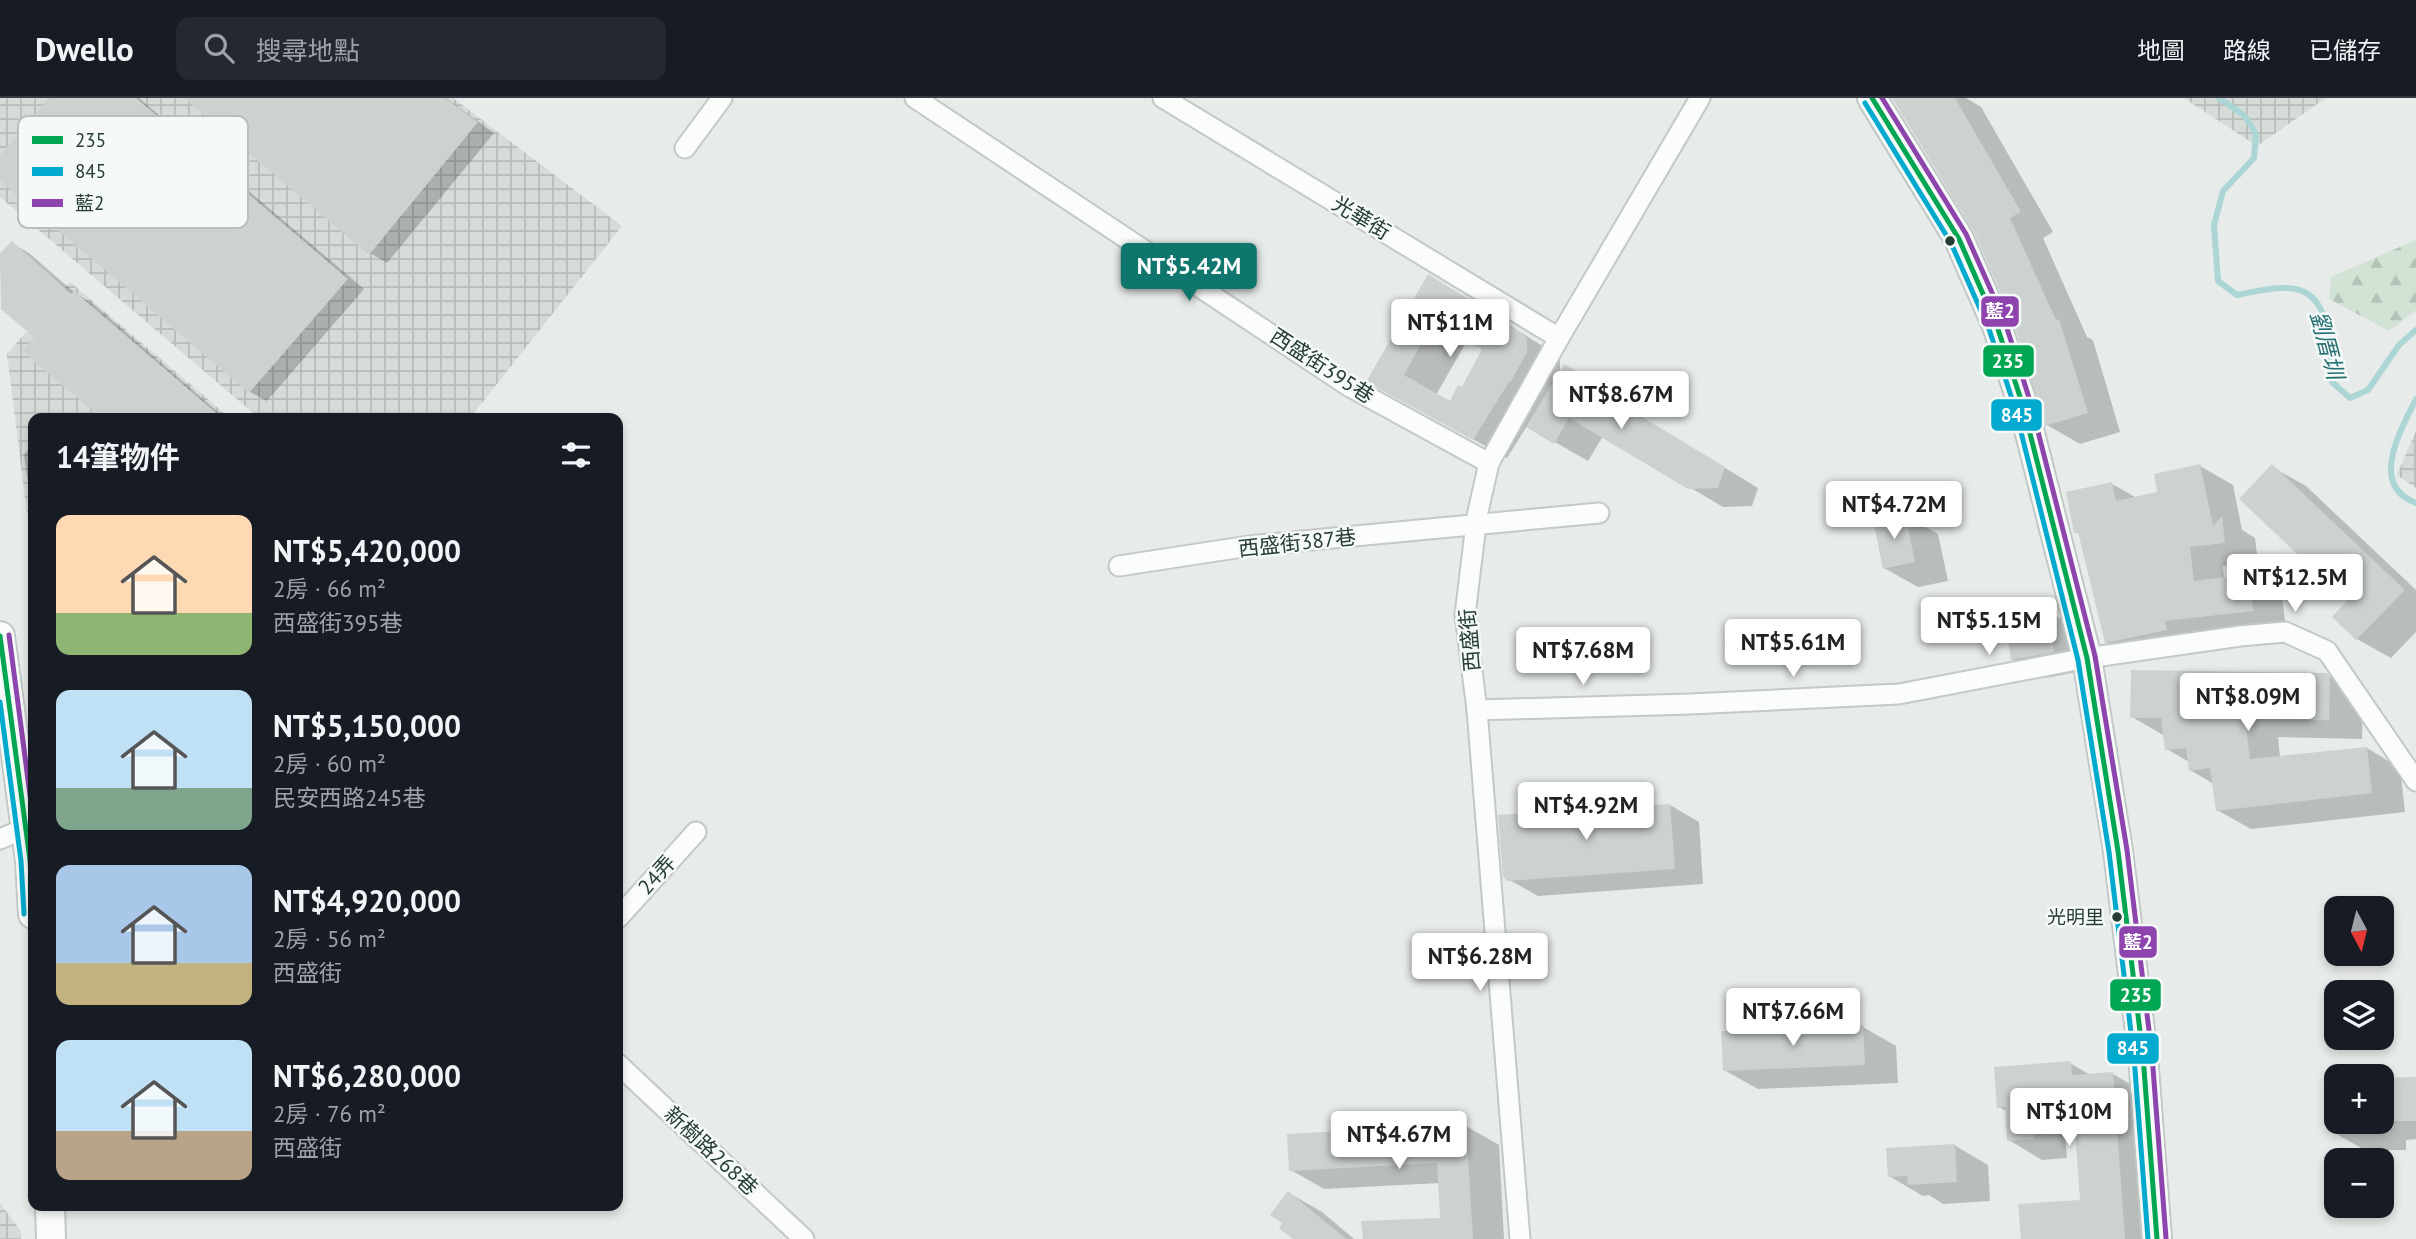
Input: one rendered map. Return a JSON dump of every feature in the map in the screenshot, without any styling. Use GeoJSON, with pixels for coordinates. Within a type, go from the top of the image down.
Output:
{"type":"FeatureCollection","features":[{"type":"Feature","properties":{"kind":"street"},"geometry":{"type":"LineString","coordinates":[[685,148],[722,98]]}},
{"type":"Feature","properties":{"kind":"street","name":"西盛街395巷"},"geometry":{"type":"LineString","coordinates":[[915,98],[1350,387],[1489,463]]}},
{"type":"Feature","properties":{"kind":"street","name":"光華街"},"geometry":{"type":"LineString","coordinates":[[1163,98],[1559,338]]}},
{"type":"Feature","properties":{"kind":"street","name":"西盛街"},"geometry":{"type":"LineString","coordinates":[[1520,1239],[1477,710],[1465,615],[1476,526],[1489,463],[1700,98]]}},
{"type":"Feature","properties":{"kind":"street"},"geometry":{"type":"LineString","coordinates":[[1872,98],[1959,239],[1997,326],[2023,406],[2087,658],[2123,892],[2143,1056],[2157,1239]]}},
{"type":"Feature","properties":{"kind":"street","name":"西盛街387巷"},"geometry":{"type":"LineString","coordinates":[[1119,566],[1249,546],[1600,513]]}},
{"type":"Feature","properties":{"kind":"street"},"geometry":{"type":"LineString","coordinates":[[1477,710],[1899,695],[2087,658],[2286,632],[2327,651],[2416,781]]}},
{"type":"Feature","properties":{"kind":"street"},"geometry":{"type":"LineString","coordinates":[[0,636],[28,813]]}},
{"type":"Feature","properties":{"kind":"street"},"geometry":{"type":"LineString","coordinates":[[0,839],[28,827]]}},
{"type":"Feature","properties":{"kind":"street","name":"24弄"},"geometry":{"type":"LineString","coordinates":[[623,912],[696,832]]}},
{"type":"Feature","properties":{"kind":"street","name":"新樹路268巷"},"geometry":{"type":"LineString","coordinates":[[623,1068],[804,1239]]}},
{"type":"Feature","properties":{"kind":"street"},"geometry":{"type":"LineString","coordinates":[[50,1211],[51,1239]]}},
{"type":"Feature","properties":{"kind":"shaded area"},"geometry":{"type":"Polygon","coordinates":[[[0,98],[453,98],[622,226],[474,413],[253,413],[36,228],[248,228],[248,116],[18,116],[18,212],[0,197],[0,98]]]}},
{"type":"Feature","properties":{"kind":"shaded area"},"geometry":{"type":"Polygon","coordinates":[[[2184,98],[2326,98],[2257,146],[2184,98]]]}},
{"type":"Feature","properties":{"kind":"shaded area"},"geometry":{"type":"Polygon","coordinates":[[[70,282],[224,413],[28,413],[28,514],[7,354],[70,282]]]}},
{"type":"Feature","properties":{"kind":"shaded area"},"geometry":{"type":"Polygon","coordinates":[[[2416,431],[2416,488],[2397,475],[2416,431]]]}},
{"type":"Feature","properties":{"kind":"shaded area"},"geometry":{"type":"Polygon","coordinates":[[[0,1203],[20,1230],[21,1239],[0,1239],[0,1203]]]}},
{"type":"Feature","properties":{"kind":"green space"},"geometry":{"type":"Polygon","coordinates":[[[2416,240],[2416,310],[2389,331],[2329,299],[2331,277],[2416,240]]]}},
{"type":"Feature","properties":{"kind":"building"},"geometry":{"type":"Polygon","coordinates":[[[49,98],[136,98],[157,116],[34,116],[49,98]]]}},
{"type":"Feature","properties":{"kind":"building"},"geometry":{"type":"Polygon","coordinates":[[[184,98],[445,98],[478,122],[369,255],[248,152],[248,116],[205,116],[184,98]]]}},
{"type":"Feature","properties":{"kind":"building"},"geometry":{"type":"Polygon","coordinates":[[[1892,98],[1955,98],[2021,212],[2010,218],[2056,320],[2059,319],[2088,413],[2045,426],[2013,321],[1974,232],[1892,98]]]}},
{"type":"Feature","properties":{"kind":"building"},"geometry":{"type":"Polygon","coordinates":[[[18,134],[18,196],[0,181],[0,155],[18,134]]]}},
{"type":"Feature","properties":{"kind":"building"},"geometry":{"type":"Polygon","coordinates":[[[248,194],[348,279],[249,393],[55,228],[248,228],[248,194]]]}},
{"type":"Feature","properties":{"kind":"building"},"geometry":{"type":"Polygon","coordinates":[[[12,241],[71,294],[74,291],[216,413],[95,413],[22,351],[34,337],[1,309],[0,253],[12,241]]]}},
{"type":"Feature","properties":{"kind":"building"},"geometry":{"type":"Polygon","coordinates":[[[1428,274],[1527,338],[1527,352],[1473,440],[1366,382],[1428,274]],[[1433,322],[1404,375],[1450,401],[1458,385],[1462,387],[1482,349],[1433,322]]]}},
{"type":"Feature","properties":{"kind":"building"},"geometry":{"type":"Polygon","coordinates":[[[1564,364],[1592,380],[1589,385],[1725,467],[1718,488],[1688,489],[1569,418],[1554,444],[1526,427],[1564,364]]]}},
{"type":"Feature","properties":{"kind":"building"},"geometry":{"type":"Polygon","coordinates":[[[2200,464],[2213,526],[2222,516],[2225,543],[2190,547],[2194,581],[2249,574],[2253,611],[2165,621],[2167,630],[2105,643],[2078,532],[2074,533],[2066,492],[2112,482],[2116,501],[2157,492],[2154,474],[2200,464]]]}},
{"type":"Feature","properties":{"kind":"building"},"geometry":{"type":"Polygon","coordinates":[[[2272,464],[2405,590],[2356,640],[2332,617],[2347,601],[2239,499],[2272,464]]]}},
{"type":"Feature","properties":{"kind":"building"},"geometry":{"type":"Polygon","coordinates":[[[1905,513],[1915,562],[1883,569],[1873,520],[1905,513]]]}},
{"type":"Feature","properties":{"kind":"building"},"geometry":{"type":"Polygon","coordinates":[[[2047,609],[2054,652],[2011,660],[2004,616],[2047,609]]]}},
{"type":"Feature","properties":{"kind":"building"},"geometry":{"type":"Polygon","coordinates":[[[2131,670],[2327,673],[2330,677],[2329,720],[2245,719],[2250,759],[2367,747],[2372,793],[2216,811],[2210,768],[2189,771],[2186,748],[2165,750],[2161,718],[2130,718],[2131,670]]]}},
{"type":"Feature","properties":{"kind":"building"},"geometry":{"type":"Polygon","coordinates":[[[1670,804],[1675,869],[1507,881],[1503,877],[1498,815],[1670,804]]]}},
{"type":"Feature","properties":{"kind":"building"},"geometry":{"type":"Polygon","coordinates":[[[1863,1025],[1865,1065],[1723,1071],[1721,1031],[1863,1025]]]}},
{"type":"Feature","properties":{"kind":"building"},"geometry":{"type":"Polygon","coordinates":[[[2071,1061],[2072,1075],[2113,1072],[2125,1239],[2021,1239],[2018,1204],[2080,1200],[2073,1102],[2031,1106],[2034,1139],[2007,1141],[2005,1107],[1997,1108],[1994,1067],[2071,1061]]]}},
{"type":"Feature","properties":{"kind":"building"},"geometry":{"type":"Polygon","coordinates":[[[2416,1077],[2416,1121],[2394,1121],[2394,1078],[2416,1077]]]}},
{"type":"Feature","properties":{"kind":"building"},"geometry":{"type":"Polygon","coordinates":[[[1466,1124],[1473,1239],[1363,1239],[1361,1221],[1440,1218],[1437,1163],[1289,1171],[1287,1134],[1466,1124]]]}},
{"type":"Feature","properties":{"kind":"building"},"geometry":{"type":"Polygon","coordinates":[[[1955,1144],[1957,1182],[1908,1185],[1907,1176],[1888,1177],[1886,1148],[1955,1144]]]}},
{"type":"Feature","properties":{"kind":"building"},"geometry":{"type":"Polygon","coordinates":[[[1288,1191],[1346,1239],[1293,1239],[1279,1228],[1282,1223],[1270,1215],[1288,1191]]]}},
{"type":"Feature","properties":{"kind":"waterway","name":"劉厝圳"},"geometry":{"type":"LineString","coordinates":[[2219,98],[2245,116],[2256,134],[2254,158],[2223,191],[2214,225],[2218,281],[2237,295],[2286,288],[2302,291],[2313,298],[2326,323],[2332,382],[2350,398],[2368,390],[2399,345],[2416,330]]}},
{"type":"Feature","properties":{"kind":"waterway","name":"劉厝圳"},"geometry":{"type":"LineString","coordinates":[[2416,399],[2397,441],[2391,470],[2394,484],[2402,495],[2416,503]]}},
{"type":"Feature","properties":{"kind":"transit line","name":"235"},"geometry":{"type":"LineString","coordinates":[[1872,98],[1959,239],[1997,326],[2023,406],[2087,658],[2118,851],[2143,1056],[2157,1239]]}},
{"type":"Feature","properties":{"kind":"transit line","name":"藍2"},"geometry":{"type":"LineString","coordinates":[[1882,98],[1966,234],[2005,322],[2031,404],[2095,656],[2127,850],[2152,1055],[2166,1238]]}},
{"type":"Feature","properties":{"kind":"transit line","name":"845"},"geometry":{"type":"LineString","coordinates":[[1865,103],[1951,243],[1989,329],[2015,408],[2078,660],[2109,852],[2134,1057],[2148,1239]]}},
{"type":"Feature","properties":{"kind":"transit line","name":"藍2"},"geometry":{"type":"LineString","coordinates":[[9,635],[28,780]]}},
{"type":"Feature","properties":{"kind":"transit line","name":"235"},"geometry":{"type":"LineString","coordinates":[[0,636],[28,845]]}},
{"type":"Feature","properties":{"kind":"transit line","name":"845"},"geometry":{"type":"LineString","coordinates":[[0,702],[21,861],[24,914]]}},
{"type":"Feature","properties":{"kind":"place","name":"光明里"},"geometry":{"type":"Point","coordinates":[2117,917]}}]}
